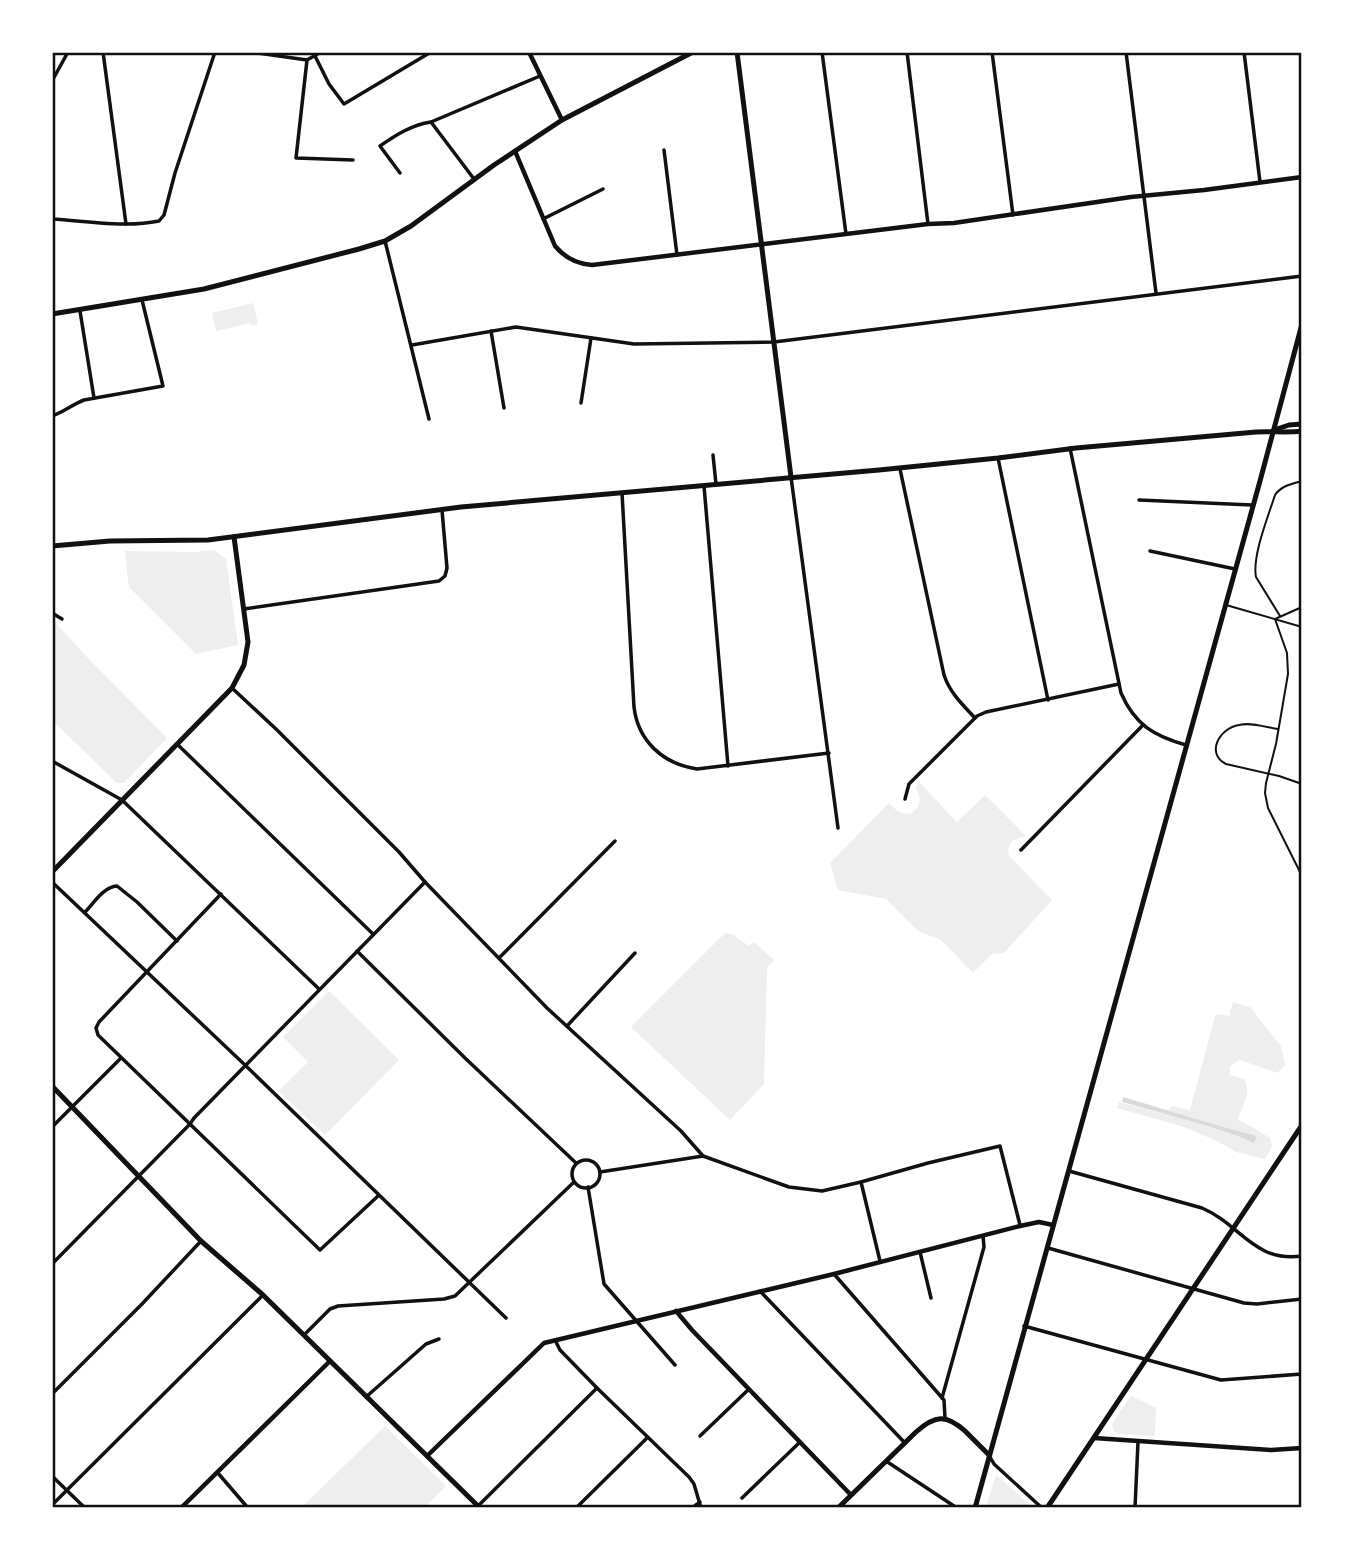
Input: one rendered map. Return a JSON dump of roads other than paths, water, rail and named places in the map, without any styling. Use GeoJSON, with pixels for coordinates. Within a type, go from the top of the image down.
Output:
{"type":"FeatureCollection","features":[{"type":"Feature","properties":{"kind":"main road"},"geometry":{"type":"LineString","coordinates":[[52,314],[204,289],[385,241],[411,226],[474,179],[562,120],[693,52]]}},
{"type":"Feature","properties":{"kind":"main road"},"geometry":{"type":"LineString","coordinates":[[737,52],[791,477]]}},
{"type":"Feature","properties":{"kind":"main road"},"geometry":{"type":"LineString","coordinates":[[975,1507],[1301,324]]}},
{"type":"Feature","properties":{"kind":"main road"},"geometry":{"type":"LineString","coordinates":[[1273,431],[1301,424]]}},
{"type":"Feature","properties":{"kind":"main road"},"geometry":{"type":"LineString","coordinates":[[52,546],[92,541],[188,541],[234,537],[442,509],[900,468],[1070,448],[1301,431]]}},
{"type":"Feature","properties":{"kind":"main road"},"geometry":{"type":"LineString","coordinates":[[52,872],[232,688],[242,671],[248,642],[234,537]]}},
{"type":"Feature","properties":{"kind":"main road"},"geometry":{"type":"LineString","coordinates":[[52,1086],[201,1241],[263,1295],[478,1507]]}},
{"type":"Feature","properties":{"kind":"main road"},"geometry":{"type":"LineString","coordinates":[[1044,1507],[1093,1438],[1301,1125]]}},
{"type":"Feature","properties":{"kind":"main road"},"geometry":{"type":"LineString","coordinates":[[841,1507],[905,1443],[926,1424],[935,1420],[945,1418],[956,1423],[989,1455]]}},
{"type":"Feature","properties":{"kind":"street"},"geometry":{"type":"LineString","coordinates":[[52,81],[68,52]]}},
{"type":"Feature","properties":{"kind":"street"},"geometry":{"type":"LineString","coordinates":[[103,52],[126,223]]}},
{"type":"Feature","properties":{"kind":"street"},"geometry":{"type":"LineString","coordinates":[[52,219],[126,223],[159,221],[164,215],[215,52]]}},
{"type":"Feature","properties":{"kind":"street"},"geometry":{"type":"LineString","coordinates":[[254,53],[307,60],[321,52]]}},
{"type":"Feature","properties":{"kind":"street"},"geometry":{"type":"LineString","coordinates":[[316,56],[329,84],[344,104],[431,52]]}},
{"type":"Feature","properties":{"kind":"street"},"geometry":{"type":"LineString","coordinates":[[529,52],[562,120]]}},
{"type":"Feature","properties":{"kind":"street"},"geometry":{"type":"LineString","coordinates":[[676,52],[679,59]]}},
{"type":"Feature","properties":{"kind":"street"},"geometry":{"type":"LineString","coordinates":[[822,52],[846,234]]}},
{"type":"Feature","properties":{"kind":"street"},"geometry":{"type":"LineString","coordinates":[[907,52],[928,223]]}},
{"type":"Feature","properties":{"kind":"street"},"geometry":{"type":"LineString","coordinates":[[992,52],[1013,215]]}},
{"type":"Feature","properties":{"kind":"street"},"geometry":{"type":"LineString","coordinates":[[1126,52],[1156,293]]}},
{"type":"Feature","properties":{"kind":"street"},"geometry":{"type":"LineString","coordinates":[[1244,52],[1260,182]]}},
{"type":"Feature","properties":{"kind":"street"},"geometry":{"type":"LineString","coordinates":[[307,60],[296,158],[353,160]]}},
{"type":"Feature","properties":{"kind":"street"},"geometry":{"type":"LineString","coordinates":[[400,173],[380,146],[410,128],[432,122],[540,76]]}},
{"type":"Feature","properties":{"kind":"street"},"geometry":{"type":"LineString","coordinates":[[432,122],[474,179]]}},
{"type":"Feature","properties":{"kind":"street"},"geometry":{"type":"LineString","coordinates":[[664,150],[677,255]]}},
{"type":"Feature","properties":{"kind":"street"},"geometry":{"type":"LineString","coordinates":[[515,151],[558,249],[567,258],[592,265],[928,223],[954,223],[1144,195],[1301,177]]}},
{"type":"Feature","properties":{"kind":"street"},"geometry":{"type":"LineString","coordinates":[[543,219],[603,189]]}},
{"type":"Feature","properties":{"kind":"street"},"geometry":{"type":"LineString","coordinates":[[385,241],[429,419]]}},
{"type":"Feature","properties":{"kind":"street"},"geometry":{"type":"LineString","coordinates":[[412,345],[509,327],[640,345],[774,342],[1301,276]]}},
{"type":"Feature","properties":{"kind":"street"},"geometry":{"type":"LineString","coordinates":[[52,416],[94,398],[163,386],[142,299]]}},
{"type":"Feature","properties":{"kind":"street"},"geometry":{"type":"LineString","coordinates":[[80,309],[94,398]]}},
{"type":"Feature","properties":{"kind":"street"},"geometry":{"type":"LineString","coordinates":[[491,331],[504,408]]}},
{"type":"Feature","properties":{"kind":"street"},"geometry":{"type":"LineString","coordinates":[[581,403],[591,338]]}},
{"type":"Feature","properties":{"kind":"street"},"geometry":{"type":"LineString","coordinates":[[1070,448],[1119,684],[1128,707],[1143,725],[1165,739],[1186,745]]}},
{"type":"Feature","properties":{"kind":"street"},"geometry":{"type":"LineString","coordinates":[[713,455],[716,484]]}},
{"type":"Feature","properties":{"kind":"street"},"geometry":{"type":"LineString","coordinates":[[998,458],[1048,700]]}},
{"type":"Feature","properties":{"kind":"street"},"geometry":{"type":"LineString","coordinates":[[900,468],[944,675],[951,691],[975,718]]}},
{"type":"Feature","properties":{"kind":"street"},"geometry":{"type":"LineString","coordinates":[[791,477],[838,828]]}},
{"type":"Feature","properties":{"kind":"street"},"geometry":{"type":"LineString","coordinates":[[704,485],[728,766]]}},
{"type":"Feature","properties":{"kind":"street"},"geometry":{"type":"LineString","coordinates":[[622,493],[633,698],[636,720],[646,741],[660,755],[688,768],[697,769],[829,753]]}},
{"type":"Feature","properties":{"kind":"street"},"geometry":{"type":"LineString","coordinates":[[1139,500],[1252,505]]}},
{"type":"Feature","properties":{"kind":"street"},"geometry":{"type":"LineString","coordinates":[[244,609],[439,581],[445,576],[447,568],[442,509]]}},
{"type":"Feature","properties":{"kind":"street"},"geometry":{"type":"LineString","coordinates":[[1150,551],[1235,569]]}},
{"type":"Feature","properties":{"kind":"street"},"geometry":{"type":"LineString","coordinates":[[52,613],[62,618]]}},
{"type":"Feature","properties":{"kind":"street"},"geometry":{"type":"LineString","coordinates":[[905,799],[909,784],[975,718],[986,712],[1119,684]]}},
{"type":"Feature","properties":{"kind":"street"},"geometry":{"type":"LineString","coordinates":[[232,688],[309,761],[567,1026],[681,1131],[703,1156]]}},
{"type":"Feature","properties":{"kind":"street"},"geometry":{"type":"LineString","coordinates":[[1021,850],[1143,725]]}},
{"type":"Feature","properties":{"kind":"street"},"geometry":{"type":"LineString","coordinates":[[177,744],[373,934]]}},
{"type":"Feature","properties":{"kind":"street"},"geometry":{"type":"LineString","coordinates":[[52,761],[122,800],[320,989]]}},
{"type":"Feature","properties":{"kind":"street"},"geometry":{"type":"LineString","coordinates":[[499,958],[615,841]]}},
{"type":"Feature","properties":{"kind":"street"},"geometry":{"type":"LineString","coordinates":[[52,882],[506,1318]]}},
{"type":"Feature","properties":{"kind":"street"},"geometry":{"type":"LineString","coordinates":[[52,1264],[425,882]]}},
{"type":"Feature","properties":{"kind":"street"},"geometry":{"type":"LineString","coordinates":[[85,912],[106,889],[116,886],[177,941]]}},
{"type":"Feature","properties":{"kind":"street"},"geometry":{"type":"LineString","coordinates":[[221,894],[97,1027],[97,1035],[320,1250],[378,1196]]}},
{"type":"Feature","properties":{"kind":"street"},"geometry":{"type":"LineString","coordinates":[[357,951],[576,1163]]}},
{"type":"Feature","properties":{"kind":"street"},"geometry":{"type":"LineString","coordinates":[[567,1026],[635,953]]}},
{"type":"Feature","properties":{"kind":"street"},"geometry":{"type":"LineString","coordinates":[[52,1127],[121,1058]]}},
{"type":"Feature","properties":{"kind":"street"},"geometry":{"type":"LineString","coordinates":[[600,1172],[703,1156],[778,1183],[822,1191],[1000,1146],[1020,1226]]}},
{"type":"Feature","properties":{"kind":"street"},"geometry":{"type":"LineString","coordinates":[[584,1160],[593,1161],[600,1172],[597,1182],[588,1187],[575,1182],[572,1172],[576,1163],[584,1160]]}},
{"type":"Feature","properties":{"kind":"street"},"geometry":{"type":"LineString","coordinates":[[1068,1170],[1202,1208],[1215,1213],[1272,1256],[1301,1256]]}},
{"type":"Feature","properties":{"kind":"street"},"geometry":{"type":"LineString","coordinates":[[304,1335],[330,1309],[338,1306],[455,1296],[575,1182]]}},
{"type":"Feature","properties":{"kind":"street"},"geometry":{"type":"LineString","coordinates":[[861,1182],[880,1261]]}},
{"type":"Feature","properties":{"kind":"street"},"geometry":{"type":"LineString","coordinates":[[588,1187],[604,1284],[676,1365]]}},
{"type":"Feature","properties":{"kind":"street"},"geometry":{"type":"LineString","coordinates":[[427,1457],[541,1345],[1020,1226],[1039,1222],[1053,1225]]}},
{"type":"Feature","properties":{"kind":"street"},"geometry":{"type":"LineString","coordinates":[[942,1398],[984,1247],[983,1236]]}},
{"type":"Feature","properties":{"kind":"street"},"geometry":{"type":"LineString","coordinates":[[52,1394],[201,1241]]}},
{"type":"Feature","properties":{"kind":"street"},"geometry":{"type":"LineString","coordinates":[[1046,1247],[1244,1303],[1301,1300]]}},
{"type":"Feature","properties":{"kind":"street"},"geometry":{"type":"LineString","coordinates":[[919,1251],[931,1298]]}},
{"type":"Feature","properties":{"kind":"street"},"geometry":{"type":"LineString","coordinates":[[834,1274],[944,1400],[945,1418]]}},
{"type":"Feature","properties":{"kind":"street"},"geometry":{"type":"LineString","coordinates":[[760,1291],[905,1443]]}},
{"type":"Feature","properties":{"kind":"street"},"geometry":{"type":"LineString","coordinates":[[52,1505],[263,1295]]}},
{"type":"Feature","properties":{"kind":"street"},"geometry":{"type":"LineString","coordinates":[[675,1310],[851,1495]]}},
{"type":"Feature","properties":{"kind":"street"},"geometry":{"type":"LineString","coordinates":[[1024,1326],[1221,1380],[1301,1374]]}},
{"type":"Feature","properties":{"kind":"street"},"geometry":{"type":"LineString","coordinates":[[366,1397],[426,1344],[439,1339]]}},
{"type":"Feature","properties":{"kind":"street"},"geometry":{"type":"LineString","coordinates":[[555,1340],[560,1350],[597,1388],[689,1477],[701,1505],[692,1507]]}},
{"type":"Feature","properties":{"kind":"street"},"geometry":{"type":"LineString","coordinates":[[181,1507],[330,1361]]}},
{"type":"Feature","properties":{"kind":"street"},"geometry":{"type":"LineString","coordinates":[[478,1507],[597,1388]]}},
{"type":"Feature","properties":{"kind":"street"},"geometry":{"type":"LineString","coordinates":[[700,1436],[749,1388]]}},
{"type":"Feature","properties":{"kind":"street"},"geometry":{"type":"LineString","coordinates":[[576,1507],[647,1437]]}},
{"type":"Feature","properties":{"kind":"street"},"geometry":{"type":"LineString","coordinates":[[1093,1438],[1271,1450],[1301,1448]]}},
{"type":"Feature","properties":{"kind":"street"},"geometry":{"type":"LineString","coordinates":[[742,1498],[800,1442]]}},
{"type":"Feature","properties":{"kind":"street"},"geometry":{"type":"LineString","coordinates":[[1135,1507],[1138,1442]]}},
{"type":"Feature","properties":{"kind":"street"},"geometry":{"type":"LineString","coordinates":[[989,1455],[994,1464],[1044,1507]]}},
{"type":"Feature","properties":{"kind":"street"},"geometry":{"type":"LineString","coordinates":[[886,1461],[957,1507]]}},
{"type":"Feature","properties":{"kind":"street"},"geometry":{"type":"LineString","coordinates":[[217,1472],[248,1507]]}},
{"type":"Feature","properties":{"kind":"street"},"geometry":{"type":"LineString","coordinates":[[52,1476],[85,1507]]}},
{"type":"Feature","properties":{"kind":"lane"},"geometry":{"type":"LineString","coordinates":[[1280,616],[1256,577],[1257,558],[1275,495],[1286,485],[1301,481]]}},
{"type":"Feature","properties":{"kind":"lane"},"geometry":{"type":"LineString","coordinates":[[1225,605],[1301,627]]}},
{"type":"Feature","properties":{"kind":"lane"},"geometry":{"type":"LineString","coordinates":[[1275,619],[1301,607]]}},
{"type":"Feature","properties":{"kind":"lane"},"geometry":{"type":"LineString","coordinates":[[1275,619],[1284,643],[1288,674],[1265,793],[1268,808],[1301,876]]}},
{"type":"Feature","properties":{"kind":"lane"},"geometry":{"type":"LineString","coordinates":[[1278,729],[1253,724],[1234,726],[1217,740],[1216,755],[1219,761],[1226,764],[1301,783]]}}]}
